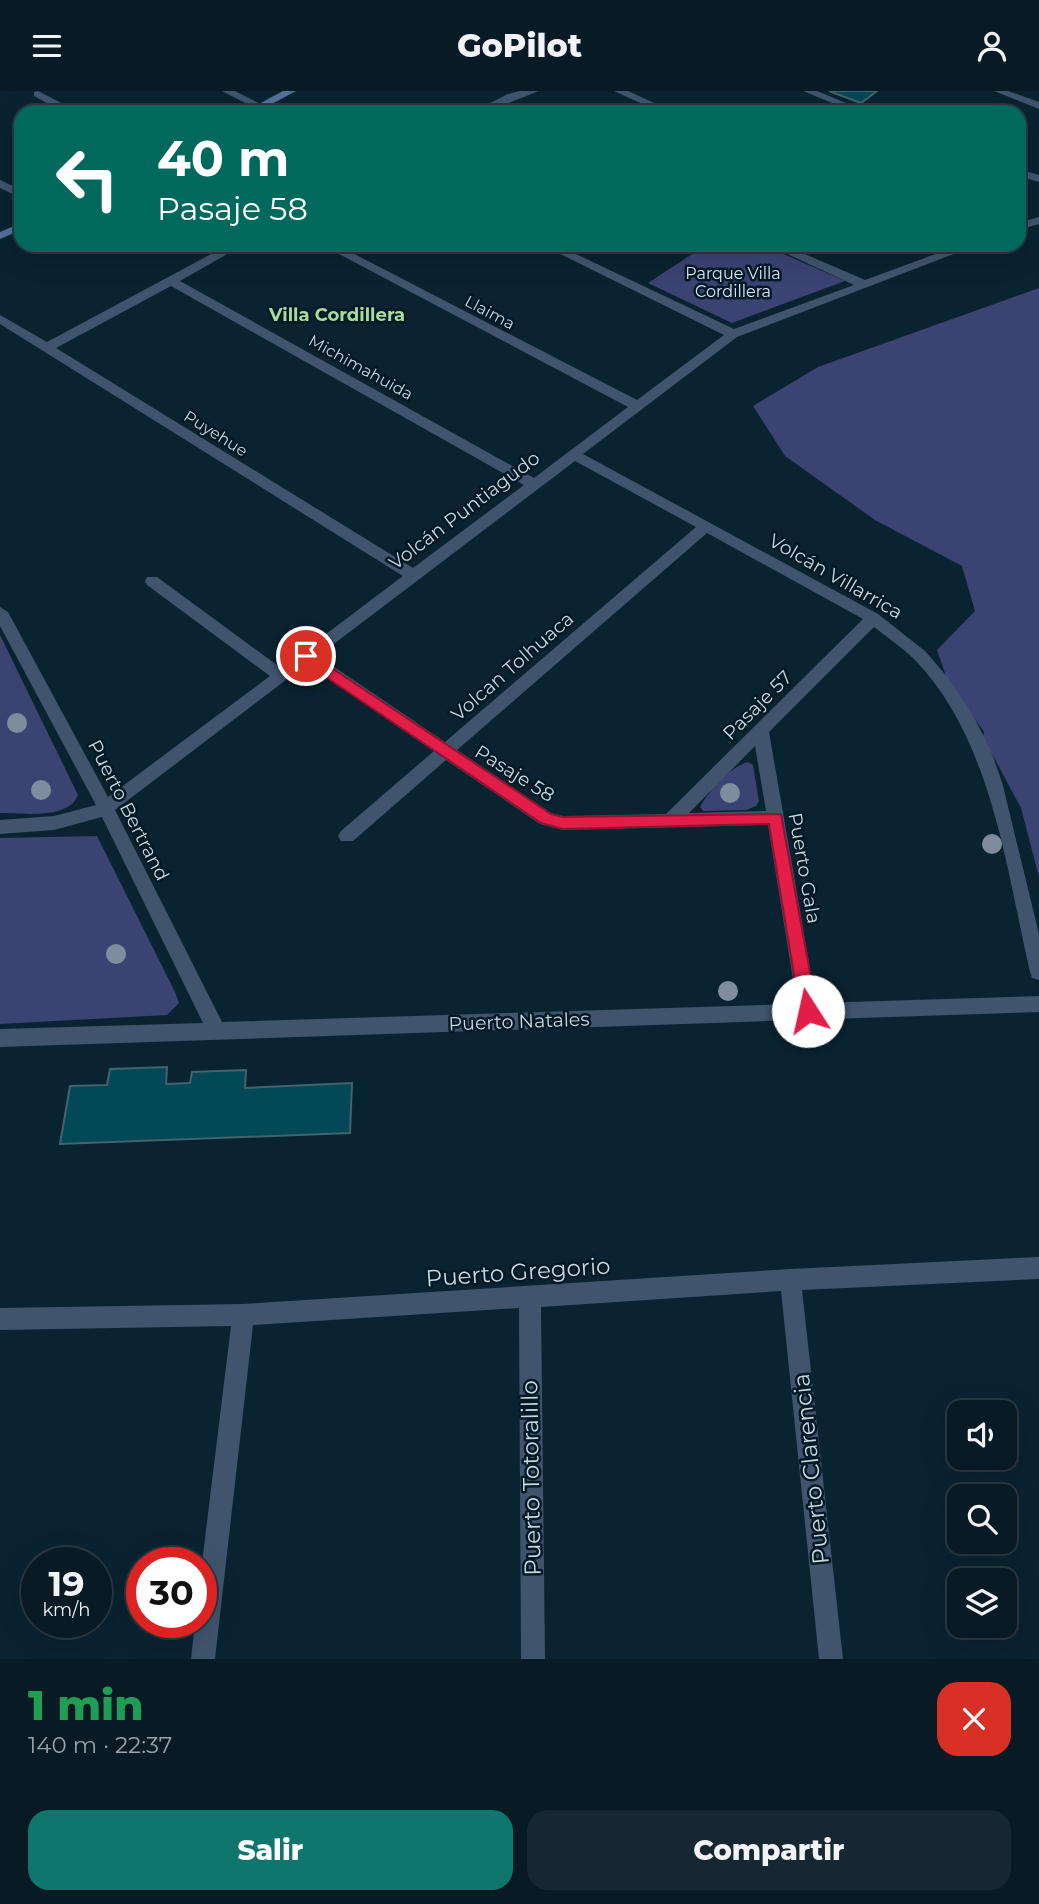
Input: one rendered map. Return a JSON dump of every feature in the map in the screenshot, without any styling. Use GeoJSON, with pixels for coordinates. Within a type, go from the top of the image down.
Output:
{"type":"FeatureCollection","features":[{"type":"Feature","properties":{"kind":"main road"},"geometry":{"type":"LineString","coordinates":[[264,105],[291,91]]}},
{"type":"Feature","properties":{"kind":"street"},"geometry":{"type":"LineString","coordinates":[[227,91],[256,105]]}},
{"type":"Feature","properties":{"kind":"street"},"geometry":{"type":"LineString","coordinates":[[492,105],[512,96],[534,91]]}},
{"type":"Feature","properties":{"kind":"street"},"geometry":{"type":"LineString","coordinates":[[619,91],[652,105]]}},
{"type":"Feature","properties":{"kind":"street"},"geometry":{"type":"LineString","coordinates":[[808,91],[845,105]]}},
{"type":"Feature","properties":{"kind":"street"},"geometry":{"type":"LineString","coordinates":[[999,91],[1039,106]]}},
{"type":"Feature","properties":{"kind":"street"},"geometry":{"type":"LineString","coordinates":[[38,94],[58,105]]}},
{"type":"Feature","properties":{"kind":"street"},"geometry":{"type":"LineString","coordinates":[[46,348],[224,252]]}},
{"type":"Feature","properties":{"kind":"street","name":"Llaima"},"geometry":{"type":"LineString","coordinates":[[341,252],[637,406]]}},
{"type":"Feature","properties":{"kind":"street"},"geometry":{"type":"LineString","coordinates":[[563,252],[733,334]]}},
{"type":"Feature","properties":{"kind":"street"},"geometry":{"type":"LineString","coordinates":[[790,252],[863,284]]}},
{"type":"Feature","properties":{"kind":"street","name":"Volcán Puntiagudo"},"geometry":{"type":"LineString","coordinates":[[0,827],[66,822],[88,817],[106,808],[733,334],[952,252]]}},
{"type":"Feature","properties":{"kind":"street","name":"Michimahuida"},"geometry":{"type":"LineString","coordinates":[[171,281],[534,484]]}},
{"type":"Feature","properties":{"kind":"street","name":"Puyehue"},"geometry":{"type":"LineString","coordinates":[[0,319],[413,575]]}},
{"type":"Feature","properties":{"kind":"street","name":"Volcán Villarrica"},"geometry":{"type":"LineString","coordinates":[[573,454],[873,618],[905,642],[932,669],[968,720],[994,782],[1039,972]]}},
{"type":"Feature","properties":{"kind":"street","name":"Volcan Tolhuaca"},"geometry":{"type":"LineString","coordinates":[[347,836],[705,527]]}},
{"type":"Feature","properties":{"kind":"street"},"geometry":{"type":"LineString","coordinates":[[152,581],[281,676]]}},
{"type":"Feature","properties":{"kind":"street","name":"Puerto Bertrand"},"geometry":{"type":"LineString","coordinates":[[0,611],[106,808],[217,1031]]}},
{"type":"Feature","properties":{"kind":"street","name":"Pasaje 57"},"geometry":{"type":"LineString","coordinates":[[670,821],[873,618]]}},
{"type":"Feature","properties":{"kind":"street","name":"Pasaje 58"},"geometry":{"type":"LineString","coordinates":[[306,656],[546,819],[563,823],[776,818]]}},
{"type":"Feature","properties":{"kind":"street","name":"Puerto Gala"},"geometry":{"type":"LineString","coordinates":[[761,731],[808,1011]]}},
{"type":"Feature","properties":{"kind":"street","name":"Puerto Natales"},"geometry":{"type":"LineString","coordinates":[[0,1038],[1039,1004]]}},
{"type":"Feature","properties":{"kind":"street","name":"Puerto Gregorio"},"geometry":{"type":"LineString","coordinates":[[0,1319],[243,1315],[790,1280],[1039,1268]]}},
{"type":"Feature","properties":{"kind":"street","name":"Puerto Clarencia"},"geometry":{"type":"LineString","coordinates":[[790,1280],[831,1659]]}},
{"type":"Feature","properties":{"kind":"street","name":"Puerto Totoralillo"},"geometry":{"type":"LineString","coordinates":[[530,1298],[533,1659]]}},
{"type":"Feature","properties":{"kind":"street"},"geometry":{"type":"LineString","coordinates":[[203,1659],[243,1315]]}},
{"type":"Feature","properties":{"kind":"green space","name":"Parque Villa Cordillera"},"geometry":{"type":"Polygon","coordinates":[[[695,252],[779,252],[845,281],[732,323],[648,283],[695,252]]]}},
{"type":"Feature","properties":{"kind":"green space"},"geometry":{"type":"Polygon","coordinates":[[[1039,288],[1039,877],[1021,808],[983,737],[984,732],[946,676],[937,650],[975,611],[962,566],[875,520],[785,456],[753,406],[818,367],[1039,288]]]}},
{"type":"Feature","properties":{"kind":"green space"},"geometry":{"type":"Polygon","coordinates":[[[0,635],[78,795],[73,803],[55,812],[0,813],[0,635]]]}},
{"type":"Feature","properties":{"kind":"green space"},"geometry":{"type":"Polygon","coordinates":[[[748,762],[753,765],[759,801],[756,806],[746,810],[703,811],[700,807],[714,787],[727,774],[748,762]]]}},
{"type":"Feature","properties":{"kind":"green space"},"geometry":{"type":"Polygon","coordinates":[[[97,836],[179,1003],[167,1015],[0,1024],[0,838],[97,836]]]}},
{"type":"Feature","properties":{"kind":"building"},"geometry":{"type":"Polygon","coordinates":[[[829,91],[877,91],[861,103],[829,91]]]}},
{"type":"Feature","properties":{"kind":"building"},"geometry":{"type":"Polygon","coordinates":[[[167,1067],[166,1084],[190,1083],[192,1072],[246,1070],[245,1088],[352,1083],[350,1133],[60,1144],[70,1086],[107,1085],[110,1069],[167,1067]]]}},
{"type":"Feature","properties":{"kind":"district","name":"Villa Cordillera"},"geometry":{"type":"Point","coordinates":[337,315]}},
{"type":"Feature","properties":{"kind":"route"},"geometry":{"type":"LineString","coordinates":[[306,656],[546,819],[563,823],[776,818],[808,1011]]}}]}
